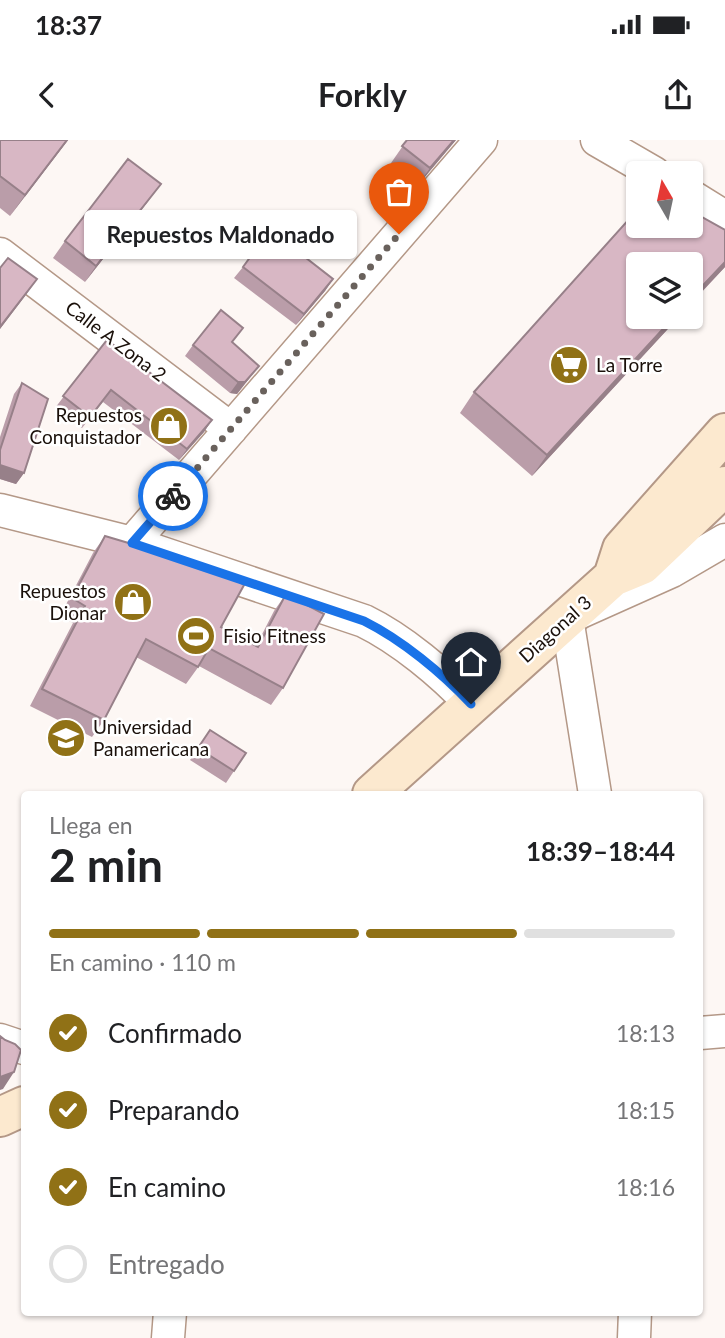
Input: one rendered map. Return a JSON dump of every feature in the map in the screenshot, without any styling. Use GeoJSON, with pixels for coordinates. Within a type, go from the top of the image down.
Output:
{"type":"FeatureCollection","features":[{"type":"Feature","properties":{"kind":"main road"},"geometry":{"type":"LineString","coordinates":[[613,577],[622,549],[725,433]]}},
{"type":"Feature","properties":{"kind":"main road"},"geometry":{"type":"LineString","coordinates":[[613,577],[642,565],[725,486]]}},
{"type":"Feature","properties":{"kind":"main road","name":"Diagonal 3"},"geometry":{"type":"LineString","coordinates":[[375,791],[613,577]]}},
{"type":"Feature","properties":{"kind":"main road"},"geometry":{"type":"LineString","coordinates":[[0,1117],[21,1107]]}},
{"type":"Feature","properties":{"kind":"street"},"geometry":{"type":"LineString","coordinates":[[132,543],[481,140]]}},
{"type":"Feature","properties":{"kind":"street"},"geometry":{"type":"LineString","coordinates":[[597,140],[633,161]]}},
{"type":"Feature","properties":{"kind":"street"},"geometry":{"type":"LineString","coordinates":[[704,204],[725,217]]}},
{"type":"Feature","properties":{"kind":"street","name":"Calle A Zona 2"},"geometry":{"type":"LineString","coordinates":[[0,254],[231,429]]}},
{"type":"Feature","properties":{"kind":"street"},"geometry":{"type":"LineString","coordinates":[[0,510],[132,543],[364,621],[381,629],[449,681],[471,704]]}},
{"type":"Feature","properties":{"kind":"street"},"geometry":{"type":"LineString","coordinates":[[595,791],[567,618],[673,571],[725,540]]}},
{"type":"Feature","properties":{"kind":"street"},"geometry":{"type":"LineString","coordinates":[[703,1033],[725,1031]]}},
{"type":"Feature","properties":{"kind":"street"},"geometry":{"type":"LineString","coordinates":[[0,1040],[21,1047]]}},
{"type":"Feature","properties":{"kind":"street"},"geometry":{"type":"LineString","coordinates":[[168,1338],[170,1316]]}},
{"type":"Feature","properties":{"kind":"street"},"geometry":{"type":"LineString","coordinates":[[634,1338],[635,1316]]}},
{"type":"Feature","properties":{"kind":"building"},"geometry":{"type":"Polygon","coordinates":[[[0,140],[67,140],[25,195],[0,176],[0,140]]]}},
{"type":"Feature","properties":{"kind":"building"},"geometry":{"type":"Polygon","coordinates":[[[407,140],[454,140],[430,168],[402,146],[407,140]]]}},
{"type":"Feature","properties":{"kind":"building"},"geometry":{"type":"Polygon","coordinates":[[[128,159],[161,184],[96,266],[65,241],[128,159]]]}},
{"type":"Feature","properties":{"kind":"building","name":"La Torre"},"geometry":{"type":"Polygon","coordinates":[[[704,218],[725,230],[725,262],[703,285],[703,252],[626,252],[626,329],[663,329],[547,455],[474,392],[626,222],[626,238],[704,238],[704,218]]]}},
{"type":"Feature","properties":{"kind":"building"},"geometry":{"type":"Polygon","coordinates":[[[283,240],[333,279],[304,314],[243,267],[259,245],[271,254],[283,240]]]}},
{"type":"Feature","properties":{"kind":"building"},"geometry":{"type":"Polygon","coordinates":[[[8,258],[37,279],[0,327],[0,268],[8,258]]]}},
{"type":"Feature","properties":{"kind":"building"},"geometry":{"type":"Polygon","coordinates":[[[221,310],[243,328],[232,342],[259,366],[245,382],[238,382],[193,345],[221,310]]]}},
{"type":"Feature","properties":{"kind":"building"},"geometry":{"type":"Polygon","coordinates":[[[107,340],[212,420],[187,449],[111,390],[90,417],[63,396],[107,340]]]}},
{"type":"Feature","properties":{"kind":"building"},"geometry":{"type":"Polygon","coordinates":[[[22,383],[48,399],[24,473],[0,465],[0,450],[22,383]]]}},
{"type":"Feature","properties":{"kind":"building"},"geometry":{"type":"Polygon","coordinates":[[[105,536],[219,570],[244,585],[221,627],[258,647],[286,594],[324,614],[283,688],[209,648],[198,667],[146,639],[104,720],[42,689],[85,606],[72,598],[105,536]]]}},
{"type":"Feature","properties":{"kind":"building"},"geometry":{"type":"Polygon","coordinates":[[[210,730],[246,753],[234,771],[198,748],[210,730]]]}},
{"type":"Feature","properties":{"kind":"building"},"geometry":{"type":"Polygon","coordinates":[[[0,1036],[21,1050],[14,1072],[0,1077],[0,1036]]]}},
{"type":"Feature","properties":{"kind":"way so far"},"geometry":{"type":"LineString","coordinates":[[173,496],[399,234]]}},
{"type":"Feature","properties":{"kind":"place","name":"Repuestos Maldonado"},"geometry":{"type":"Point","coordinates":[399,234]}},
{"type":"Feature","properties":{"kind":"place","name":"La Torre"},"geometry":{"type":"Point","coordinates":[569,365]}},
{"type":"Feature","properties":{"kind":"place","name":"Repuestos Conquistador"},"geometry":{"type":"Point","coordinates":[169,426]}},
{"type":"Feature","properties":{"kind":"place","name":"Repuestos Dionar"},"geometry":{"type":"Point","coordinates":[133,602]}},
{"type":"Feature","properties":{"kind":"place","name":"Fisio Fitness"},"geometry":{"type":"Point","coordinates":[196,636]}},
{"type":"Feature","properties":{"kind":"place","name":"Universidad Panamericana"},"geometry":{"type":"Point","coordinates":[66,738]}},
{"type":"Feature","properties":{"kind":"route"},"geometry":{"type":"LineString","coordinates":[[173,496],[132,543],[381,629],[449,681],[471,704]]}}]}
